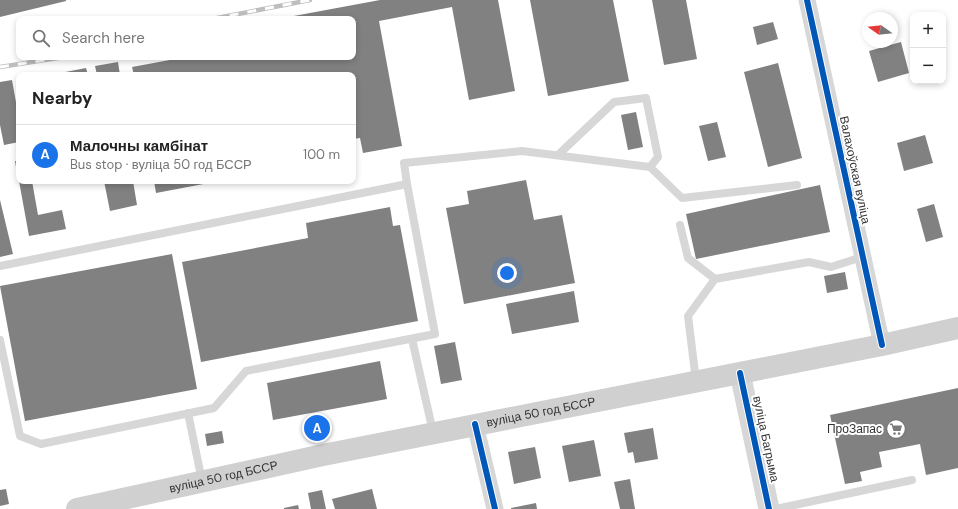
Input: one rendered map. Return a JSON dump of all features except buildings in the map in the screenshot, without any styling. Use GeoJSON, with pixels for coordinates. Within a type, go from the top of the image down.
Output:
{"type":"FeatureCollection","features":[{"type":"Feature","properties":{"kind":"main road","name":"вуліца 50 год БССР"},"geometry":{"type":"LineString","coordinates":[[84,508],[202,481],[475,424],[696,382],[882,345],[958,328]]}},
{"type":"Feature","properties":{"kind":"street","name":"Валахоўская вуліца"},"geometry":{"type":"LineString","coordinates":[[807,0],[882,345]]}},
{"type":"Feature","properties":{"kind":"street","name":"вуліца Багрыма"},"geometry":{"type":"LineString","coordinates":[[740,373],[769,509]]}},
{"type":"Feature","properties":{"kind":"street"},"geometry":{"type":"LineString","coordinates":[[475,424],[495,509]]}},
{"type":"Feature","properties":{"kind":"lane"},"geometry":{"type":"LineString","coordinates":[[558,155],[614,102],[646,98],[658,157],[650,167]]}},
{"type":"Feature","properties":{"kind":"lane"},"geometry":{"type":"LineString","coordinates":[[0,340],[20,436],[41,444],[214,408],[246,371],[435,334],[404,162],[522,150],[650,167],[682,198],[797,185]]}},
{"type":"Feature","properties":{"kind":"lane"},"geometry":{"type":"LineString","coordinates":[[0,266],[407,184]]}},
{"type":"Feature","properties":{"kind":"lane"},"geometry":{"type":"LineString","coordinates":[[680,225],[688,258],[715,279]]}},
{"type":"Feature","properties":{"kind":"lane"},"geometry":{"type":"LineString","coordinates":[[696,382],[688,316],[715,279],[809,262],[831,267],[862,257]]}},
{"type":"Feature","properties":{"kind":"lane"},"geometry":{"type":"LineString","coordinates":[[412,339],[433,433]]}},
{"type":"Feature","properties":{"kind":"lane"},"geometry":{"type":"LineString","coordinates":[[188,413],[202,481]]}},
{"type":"Feature","properties":{"kind":"lane"},"geometry":{"type":"LineString","coordinates":[[776,509],[912,480]]}},
{"type":"Feature","properties":{"kind":"railway"},"geometry":{"type":"LineString","coordinates":[[227,16],[310,0]]}},
{"type":"Feature","properties":{"kind":"railway"},"geometry":{"type":"LineString","coordinates":[[0,67],[45,60]]}},
{"type":"Feature","properties":{"kind":"cycle path"},"geometry":{"type":"LineString","coordinates":[[807,0],[882,345]]}},
{"type":"Feature","properties":{"kind":"cycle path"},"geometry":{"type":"LineString","coordinates":[[740,373],[769,509]]}},
{"type":"Feature","properties":{"kind":"cycle path"},"geometry":{"type":"LineString","coordinates":[[475,424],[495,509]]}},
{"type":"Feature","properties":{"kind":"place","name":"Малочны камбінат"},"geometry":{"type":"Point","coordinates":[317,428]}},
{"type":"Feature","properties":{"kind":"place","name":"ПроЗапас"},"geometry":{"type":"Point","coordinates":[896,429]}}]}
